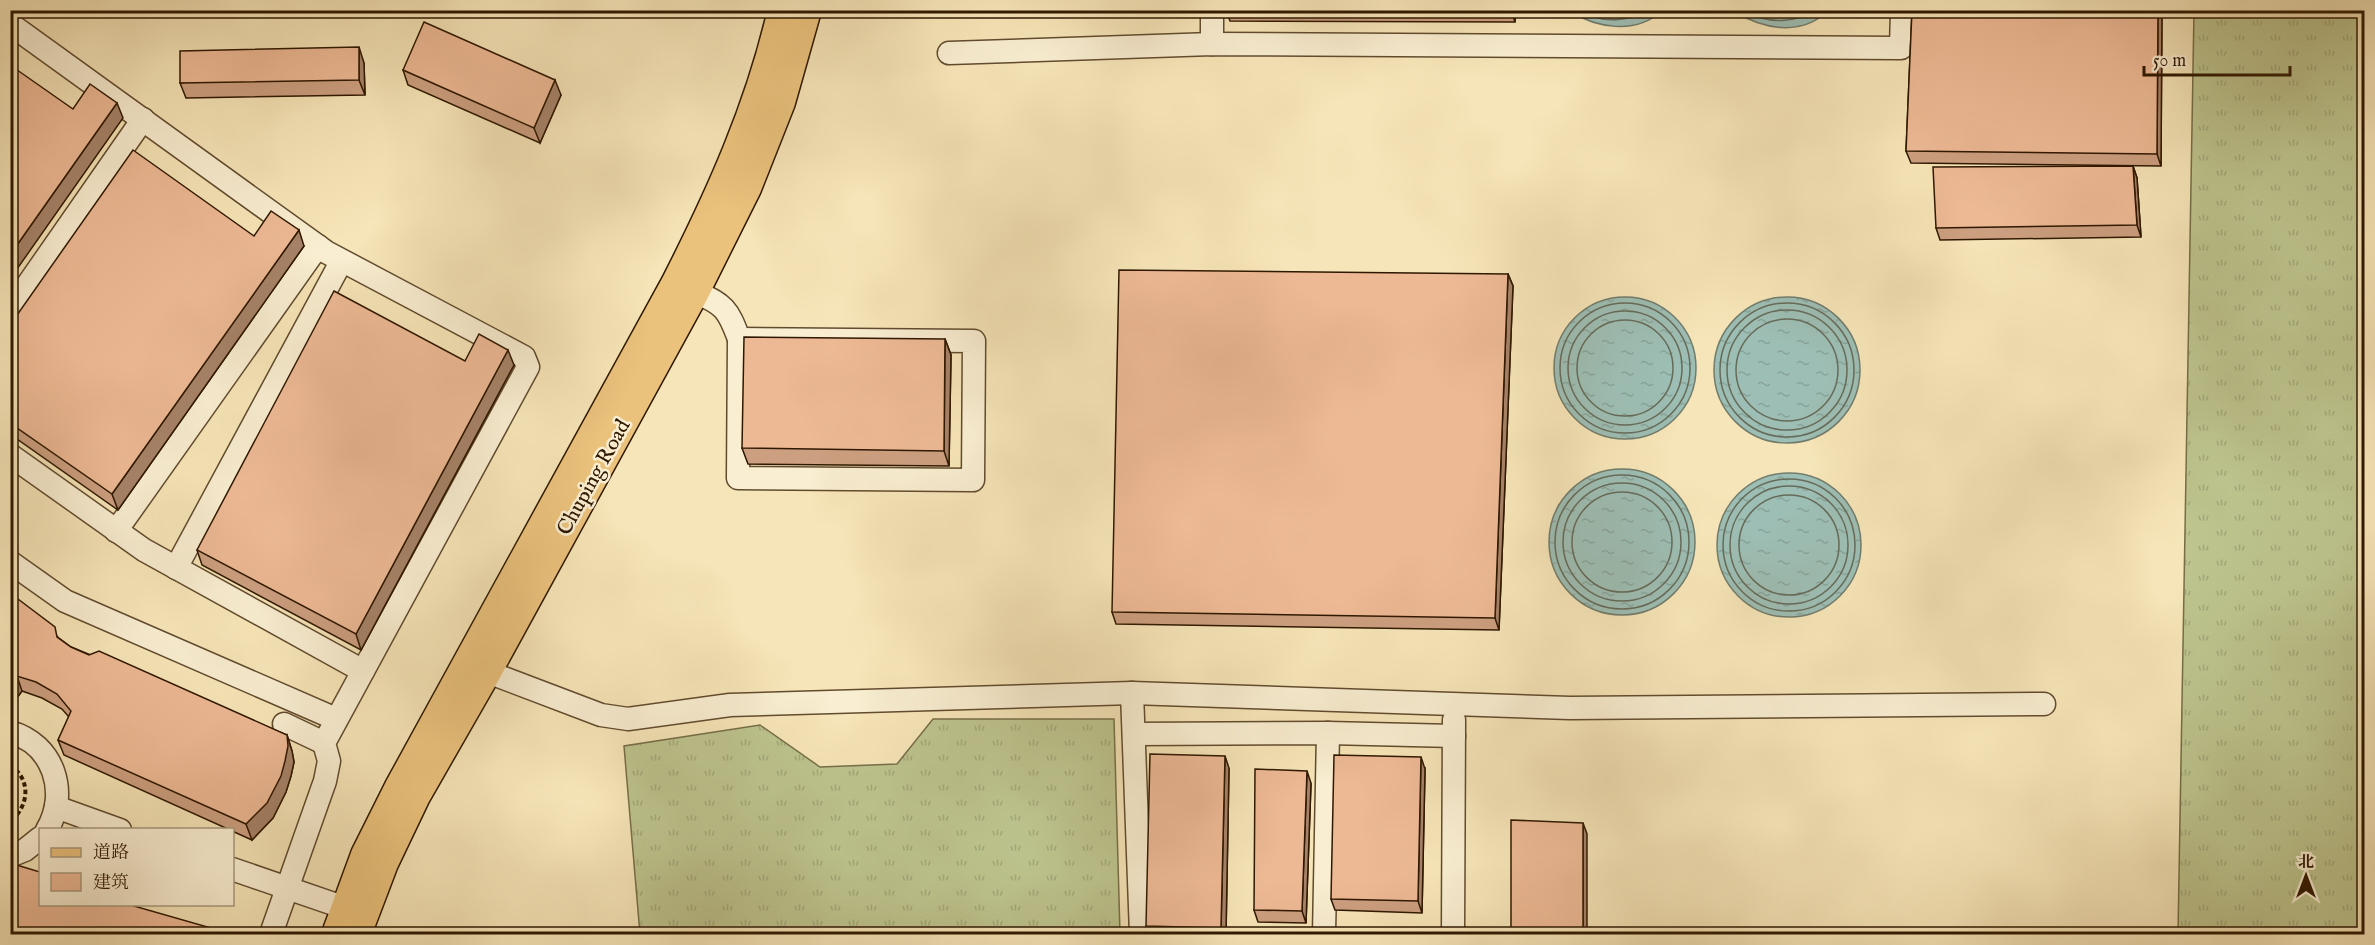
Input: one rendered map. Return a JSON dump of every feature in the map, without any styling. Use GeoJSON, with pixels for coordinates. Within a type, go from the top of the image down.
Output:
{"type":"FeatureCollection","features":[{"type":"Feature","properties":{"kind":"main road","name":"Chuping Road"},"geometry":{"type":"LineString","coordinates":[[477,668],[707,222],[758,98],[782,10]]}},
{"type":"Feature","properties":{"kind":"main road","name":"Chuping Road"},"geometry":{"type":"LineString","coordinates":[[350,923],[378,826],[477,668],[695,292],[747,188],[764,146],[781,102],[807,10]]}},
{"type":"Feature","properties":{"kind":"street"},"geometry":{"type":"LineString","coordinates":[[1212,10],[1212,44]]}},
{"type":"Feature","properties":{"kind":"street"},"geometry":{"type":"LineString","coordinates":[[950,53],[1212,44],[1901,48],[1902,10]]}},
{"type":"Feature","properties":{"kind":"street"},"geometry":{"type":"LineString","coordinates":[[10,24],[341,262],[524,357],[528,367],[330,732],[326,781],[271,934]]}},
{"type":"Feature","properties":{"kind":"street"},"geometry":{"type":"LineString","coordinates":[[10,310],[143,119]]}},
{"type":"Feature","properties":{"kind":"street"},"geometry":{"type":"LineString","coordinates":[[116,531],[318,246]]}},
{"type":"Feature","properties":{"kind":"street"},"geometry":{"type":"LineString","coordinates":[[176,568],[341,262]]}},
{"type":"Feature","properties":{"kind":"street"},"geometry":{"type":"LineString","coordinates":[[695,292],[717,301],[724,308],[739,339],[738,478],[973,480],[974,341],[739,339]]}},
{"type":"Feature","properties":{"kind":"street"},"geometry":{"type":"LineString","coordinates":[[10,455],[144,550],[363,671]]}},
{"type":"Feature","properties":{"kind":"street"},"geometry":{"type":"LineString","coordinates":[[10,562],[65,601],[330,732]]}},
{"type":"Feature","properties":{"kind":"street"},"geometry":{"type":"LineString","coordinates":[[477,668],[601,715],[628,720],[730,705],[1132,693],[1570,708],[2044,704]]}},
{"type":"Feature","properties":{"kind":"street"},"geometry":{"type":"LineString","coordinates":[[1132,693],[1141,934]]}},
{"type":"Feature","properties":{"kind":"street"},"geometry":{"type":"LineString","coordinates":[[1453,934],[1454,704]]}},
{"type":"Feature","properties":{"kind":"street"},"geometry":{"type":"LineString","coordinates":[[287,719],[330,732]]}},
{"type":"Feature","properties":{"kind":"street"},"geometry":{"type":"LineString","coordinates":[[10,732],[35,745],[50,763],[57,784],[49,824]]}},
{"type":"Feature","properties":{"kind":"street"},"geometry":{"type":"LineString","coordinates":[[1134,734],[1328,733],[1454,736]]}},
{"type":"Feature","properties":{"kind":"street"},"geometry":{"type":"LineString","coordinates":[[1324,934],[1328,733]]}},
{"type":"Feature","properties":{"kind":"street"},"geometry":{"type":"LineString","coordinates":[[49,824],[68,828]]}},
{"type":"Feature","properties":{"kind":"street"},"geometry":{"type":"LineString","coordinates":[[49,824],[96,828]]}},
{"type":"Feature","properties":{"kind":"street"},"geometry":{"type":"LineString","coordinates":[[10,856],[25,850],[39,835]]}},
{"type":"Feature","properties":{"kind":"street"},"geometry":{"type":"LineString","coordinates":[[234,870],[350,923]]}},
{"type":"Feature","properties":{"kind":"street"},"geometry":{"type":"LineString","coordinates":[[234,883],[284,894]]}},
{"type":"Feature","properties":{"kind":"path"},"geometry":{"type":"LineString","coordinates":[[10,765],[20,774],[26,791],[23,808],[10,822]]}},
{"type":"Feature","properties":{"kind":"green space"},"geometry":{"type":"Polygon","coordinates":[[[2194,11],[2364,11],[2364,934],[2178,934],[2194,11]]]}},
{"type":"Feature","properties":{"kind":"green space"},"geometry":{"type":"Polygon","coordinates":[[[933,719],[1114,719],[1120,934],[640,934],[624,746],[760,725],[820,767],[897,764],[933,719]]]}},
{"type":"Feature","properties":{"kind":"water"},"geometry":{"type":"Polygon","coordinates":[[[1569,11],[1662,11],[1640,24],[1616,26],[1592,22],[1569,11]]]}},
{"type":"Feature","properties":{"kind":"water"},"geometry":{"type":"Polygon","coordinates":[[[1733,11],[1828,11],[1806,24],[1781,28],[1757,22],[1733,11]]]}},
{"type":"Feature","properties":{"kind":"water"},"geometry":{"type":"Polygon","coordinates":[[[1625,297],[1652,302],[1675,318],[1691,341],[1696,368],[1691,395],[1675,418],[1652,434],[1625,439],[1598,434],[1575,418],[1559,395],[1554,368],[1559,341],[1575,318],[1598,302],[1625,297]]]}},
{"type":"Feature","properties":{"kind":"water"},"geometry":{"type":"Polygon","coordinates":[[[1787,297],[1815,302],[1839,318],[1855,342],[1860,370],[1855,398],[1839,422],[1815,438],[1787,443],[1759,438],[1735,422],[1719,398],[1714,370],[1719,342],[1735,318],[1759,302],[1787,297]]]}},
{"type":"Feature","properties":{"kind":"water"},"geometry":{"type":"Polygon","coordinates":[[[1622,469],[1650,475],[1673,491],[1689,514],[1695,542],[1689,570],[1673,593],[1650,609],[1622,615],[1594,609],[1571,593],[1555,570],[1549,542],[1555,514],[1571,491],[1594,475],[1622,469]]]}},
{"type":"Feature","properties":{"kind":"water"},"geometry":{"type":"Polygon","coordinates":[[[1789,473],[1817,478],[1840,494],[1856,517],[1861,545],[1856,573],[1840,596],[1817,612],[1789,617],[1761,612],[1738,596],[1722,573],[1717,545],[1722,517],[1738,494],[1761,478],[1789,473]]]}},
{"type":"Feature","properties":{"kind":"building"},"geometry":{"type":"Polygon","coordinates":[[[1912,10],[2158,10],[2157,154],[1906,151],[1912,10]]]}},
{"type":"Feature","properties":{"kind":"building"},"geometry":{"type":"Polygon","coordinates":[[[424,22],[555,80],[534,128],[403,70],[424,22]]]}},
{"type":"Feature","properties":{"kind":"building"},"geometry":{"type":"Polygon","coordinates":[[[359,47],[359,80],[180,83],[180,51],[359,47]]]}},
{"type":"Feature","properties":{"kind":"building"},"geometry":{"type":"Polygon","coordinates":[[[10,65],[73,109],[90,84],[117,103],[10,255],[10,65]]]}},
{"type":"Feature","properties":{"kind":"building"},"geometry":{"type":"Polygon","coordinates":[[[133,150],[254,236],[271,211],[299,230],[112,494],[10,423],[10,325],[133,150]]]}},
{"type":"Feature","properties":{"kind":"building"},"geometry":{"type":"Polygon","coordinates":[[[2133,166],[2137,225],[1936,228],[1933,167],[2133,166]]]}},
{"type":"Feature","properties":{"kind":"building"},"geometry":{"type":"Polygon","coordinates":[[[1119,270],[1508,274],[1495,618],[1112,612],[1119,270]]]}},
{"type":"Feature","properties":{"kind":"building"},"geometry":{"type":"Polygon","coordinates":[[[334,291],[465,361],[479,334],[508,350],[356,634],[197,550],[334,291]]]}},
{"type":"Feature","properties":{"kind":"building"},"geometry":{"type":"Polygon","coordinates":[[[744,337],[945,339],[944,451],[742,448],[744,337]]]}},
{"type":"Feature","properties":{"kind":"building"},"geometry":{"type":"Polygon","coordinates":[[[10,593],[55,627],[57,637],[71,647],[89,655],[99,651],[287,735],[288,746],[281,776],[267,803],[246,824],[58,740],[71,711],[57,694],[36,682],[17,676],[10,684],[10,593]]]}},
{"type":"Feature","properties":{"kind":"building"},"geometry":{"type":"Polygon","coordinates":[[[1150,754],[1225,756],[1221,928],[1146,926],[1150,754]]]}},
{"type":"Feature","properties":{"kind":"building"},"geometry":{"type":"Polygon","coordinates":[[[1334,755],[1421,757],[1418,901],[1331,899],[1334,755]]]}},
{"type":"Feature","properties":{"kind":"building"},"geometry":{"type":"Polygon","coordinates":[[[1255,769],[1307,771],[1302,911],[1254,910],[1255,769]]]}},
{"type":"Feature","properties":{"kind":"building"},"geometry":{"type":"Polygon","coordinates":[[[1511,820],[1583,823],[1583,934],[1511,934],[1511,820]]]}},
{"type":"Feature","properties":{"kind":"building"},"geometry":{"type":"Polygon","coordinates":[[[10,863],[39,872],[39,906],[134,906],[225,932],[225,934],[10,934],[10,863]]]}},
{"type":"Feature","properties":{"kind":"building"},"geometry":{"type":"Polygon","coordinates":[[[1229,928],[1302,928],[1302,934],[1229,934],[1229,928]]]}}]}
